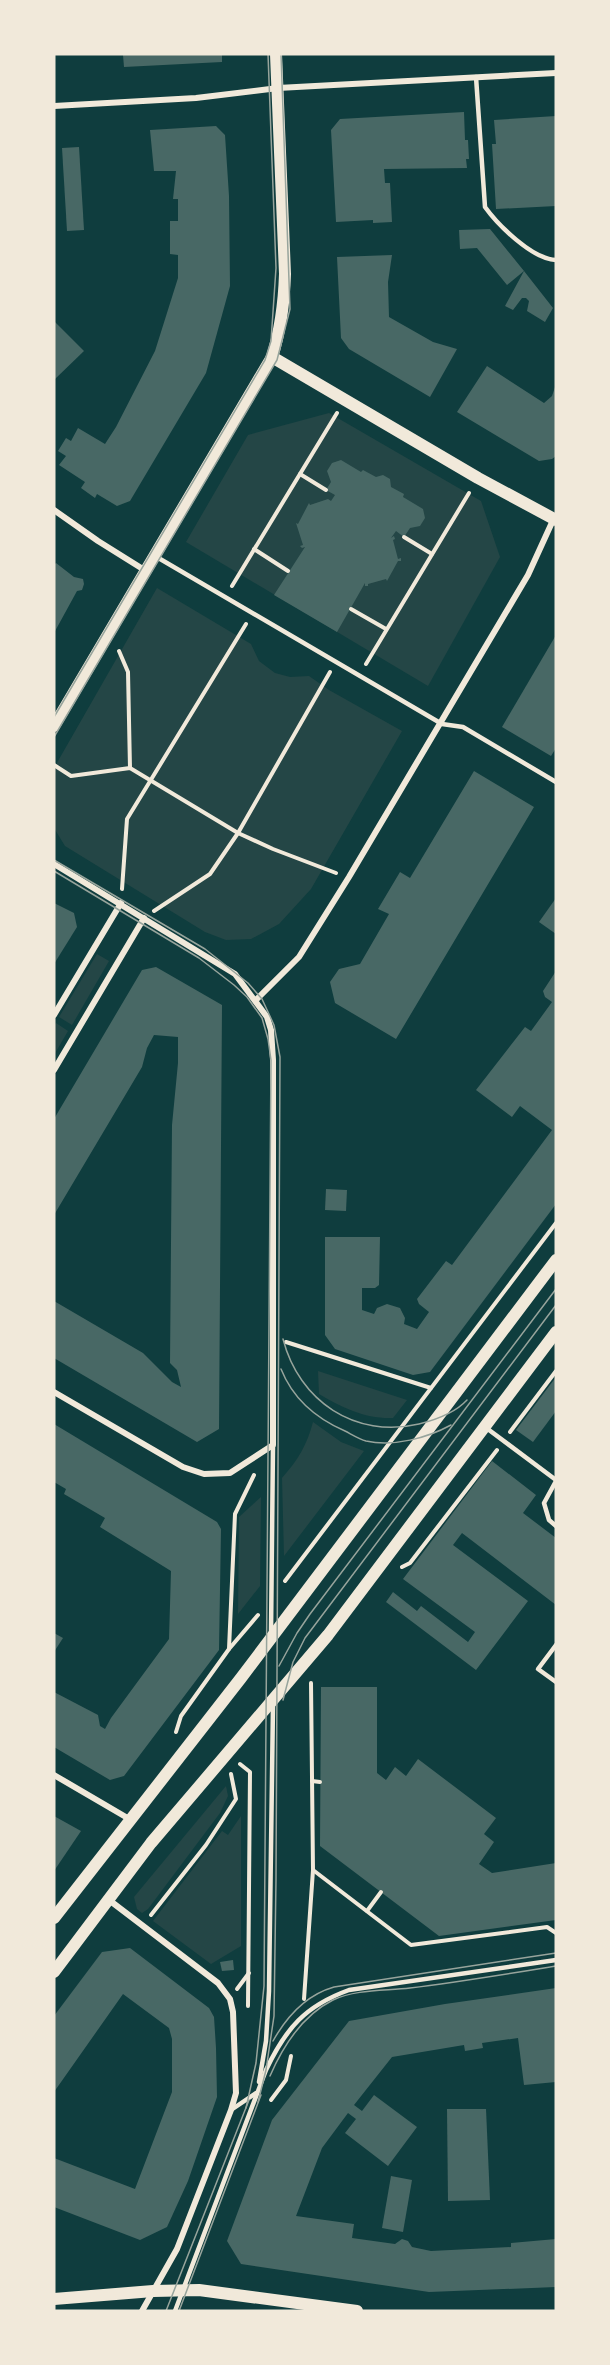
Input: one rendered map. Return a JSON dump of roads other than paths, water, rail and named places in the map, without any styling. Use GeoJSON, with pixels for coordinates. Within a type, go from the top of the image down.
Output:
{"type":"FeatureCollection","features":[{"type":"Feature","properties":{"kind":"main road"},"geometry":{"type":"LineString","coordinates":[[54,726],[272,357],[284,309],[276,54]]}},
{"type":"Feature","properties":{"kind":"main road"},"geometry":{"type":"LineString","coordinates":[[272,357],[478,478],[555,518]]}},
{"type":"Feature","properties":{"kind":"main road"},"geometry":{"type":"LineString","coordinates":[[54,1918],[271,1638],[556,1260]]}},
{"type":"Feature","properties":{"kind":"main road"},"geometry":{"type":"LineString","coordinates":[[54,1972],[151,1843],[310,1657],[556,1332]]}},
{"type":"Feature","properties":{"kind":"main road"},"geometry":{"type":"LineString","coordinates":[[54,2300],[153,2291],[214,2291],[357,2311]]}},
{"type":"Feature","properties":{"kind":"street"},"geometry":{"type":"LineString","coordinates":[[54,106],[196,98],[278,88],[556,73]]}},
{"type":"Feature","properties":{"kind":"street"},"geometry":{"type":"LineString","coordinates":[[54,510],[146,571]]}},
{"type":"Feature","properties":{"kind":"street"},"geometry":{"type":"LineString","coordinates":[[256,1000],[299,957],[349,878],[528,575],[555,518]]}},
{"type":"Feature","properties":{"kind":"street"},"geometry":{"type":"LineString","coordinates":[[54,864],[236,974],[267,1017],[273,1050],[274,1338],[270,1446],[230,1473],[204,1474],[183,1467],[54,1392]]}},
{"type":"Feature","properties":{"kind":"street"},"geometry":{"type":"LineString","coordinates":[[54,1015],[121,903]]}},
{"type":"Feature","properties":{"kind":"street"},"geometry":{"type":"LineString","coordinates":[[54,1070],[144,918]]}},
{"type":"Feature","properties":{"kind":"street"},"geometry":{"type":"LineString","coordinates":[[54,1775],[132,1820]]}},
{"type":"Feature","properties":{"kind":"street"},"geometry":{"type":"LineString","coordinates":[[109,1899],[218,1983],[230,1999],[233,2012],[236,2093],[231,2110],[177,2249],[142,2311]]}},
{"type":"Feature","properties":{"kind":"lane"},"geometry":{"type":"LineString","coordinates":[[476,77],[485,207],[494,219],[525,247],[556,261]]}},
{"type":"Feature","properties":{"kind":"lane"},"geometry":{"type":"LineString","coordinates":[[155,556],[442,724],[463,728],[556,782]]}},
{"type":"Feature","properties":{"kind":"lane"},"geometry":{"type":"LineString","coordinates":[[485,1427],[556,1480],[544,1503],[549,1520],[556,1526]]}},
{"type":"Feature","properties":{"kind":"lane"},"geometry":{"type":"LineString","coordinates":[[270,1446],[271,1638]]}},
{"type":"Feature","properties":{"kind":"lane"},"geometry":{"type":"LineString","coordinates":[[556,1645],[538,1669],[556,1682]]}},
{"type":"Feature","properties":{"kind":"lane"},"geometry":{"type":"LineString","coordinates":[[231,2110],[257,2092],[266,2041],[269,1991],[273,1701]]}},
{"type":"Feature","properties":{"kind":"lane"},"geometry":{"type":"LineString","coordinates":[[175,2311],[257,2092],[275,2050],[288,2030],[301,2016],[320,2002],[349,1989],[556,1960]]}},
{"type":"Feature","properties":{"kind":"tram line"},"geometry":{"type":"LineString","coordinates":[[54,717],[265,360],[271,341],[276,268],[268,54]]}},
{"type":"Feature","properties":{"kind":"tram line"},"geometry":{"type":"LineString","coordinates":[[54,737],[277,360],[290,309],[281,54]]}},
{"type":"Feature","properties":{"kind":"tram line"},"geometry":{"type":"LineString","coordinates":[[54,860],[205,949],[248,983],[262,999],[274,1025],[280,1057],[274,2016],[266,2070],[258,2102]]}},
{"type":"Feature","properties":{"kind":"tram line"},"geometry":{"type":"LineString","coordinates":[[54,871],[199,958],[234,985],[247,997],[262,1018],[268,1039],[271,1060],[264,1986],[256,2063],[246,2108]]}},
{"type":"Feature","properties":{"kind":"tram line"},"geometry":{"type":"LineString","coordinates":[[279,1666],[310,1614],[556,1289]]}},
{"type":"Feature","properties":{"kind":"tram line"},"geometry":{"type":"LineString","coordinates":[[283,1700],[293,1662],[305,1638],[556,1305]]}},
{"type":"Feature","properties":{"kind":"tram line"},"geometry":{"type":"LineString","coordinates":[[283,1339],[302,1381],[316,1397],[333,1410],[352,1420],[373,1426],[395,1427],[419,1424],[451,1412],[467,1400]]}},
{"type":"Feature","properties":{"kind":"tram line"},"geometry":{"type":"LineString","coordinates":[[281,1369],[292,1390],[315,1414],[366,1441],[388,1443],[410,1440],[432,1434],[451,1425]]}},
{"type":"Feature","properties":{"kind":"tram line"},"geometry":{"type":"LineString","coordinates":[[273,2041],[284,2023],[298,2008],[315,1995],[334,1987],[556,1953]]}},
{"type":"Feature","properties":{"kind":"tram line"},"geometry":{"type":"LineString","coordinates":[[270,2076],[281,2054],[303,2023],[322,2006],[342,1996],[556,1966]]}},
{"type":"Feature","properties":{"kind":"tram line"},"geometry":{"type":"LineString","coordinates":[[179,2311],[261,2095]]}},
{"type":"Feature","properties":{"kind":"tram line"},"geometry":{"type":"LineString","coordinates":[[166,2311],[249,2100]]}}]}
